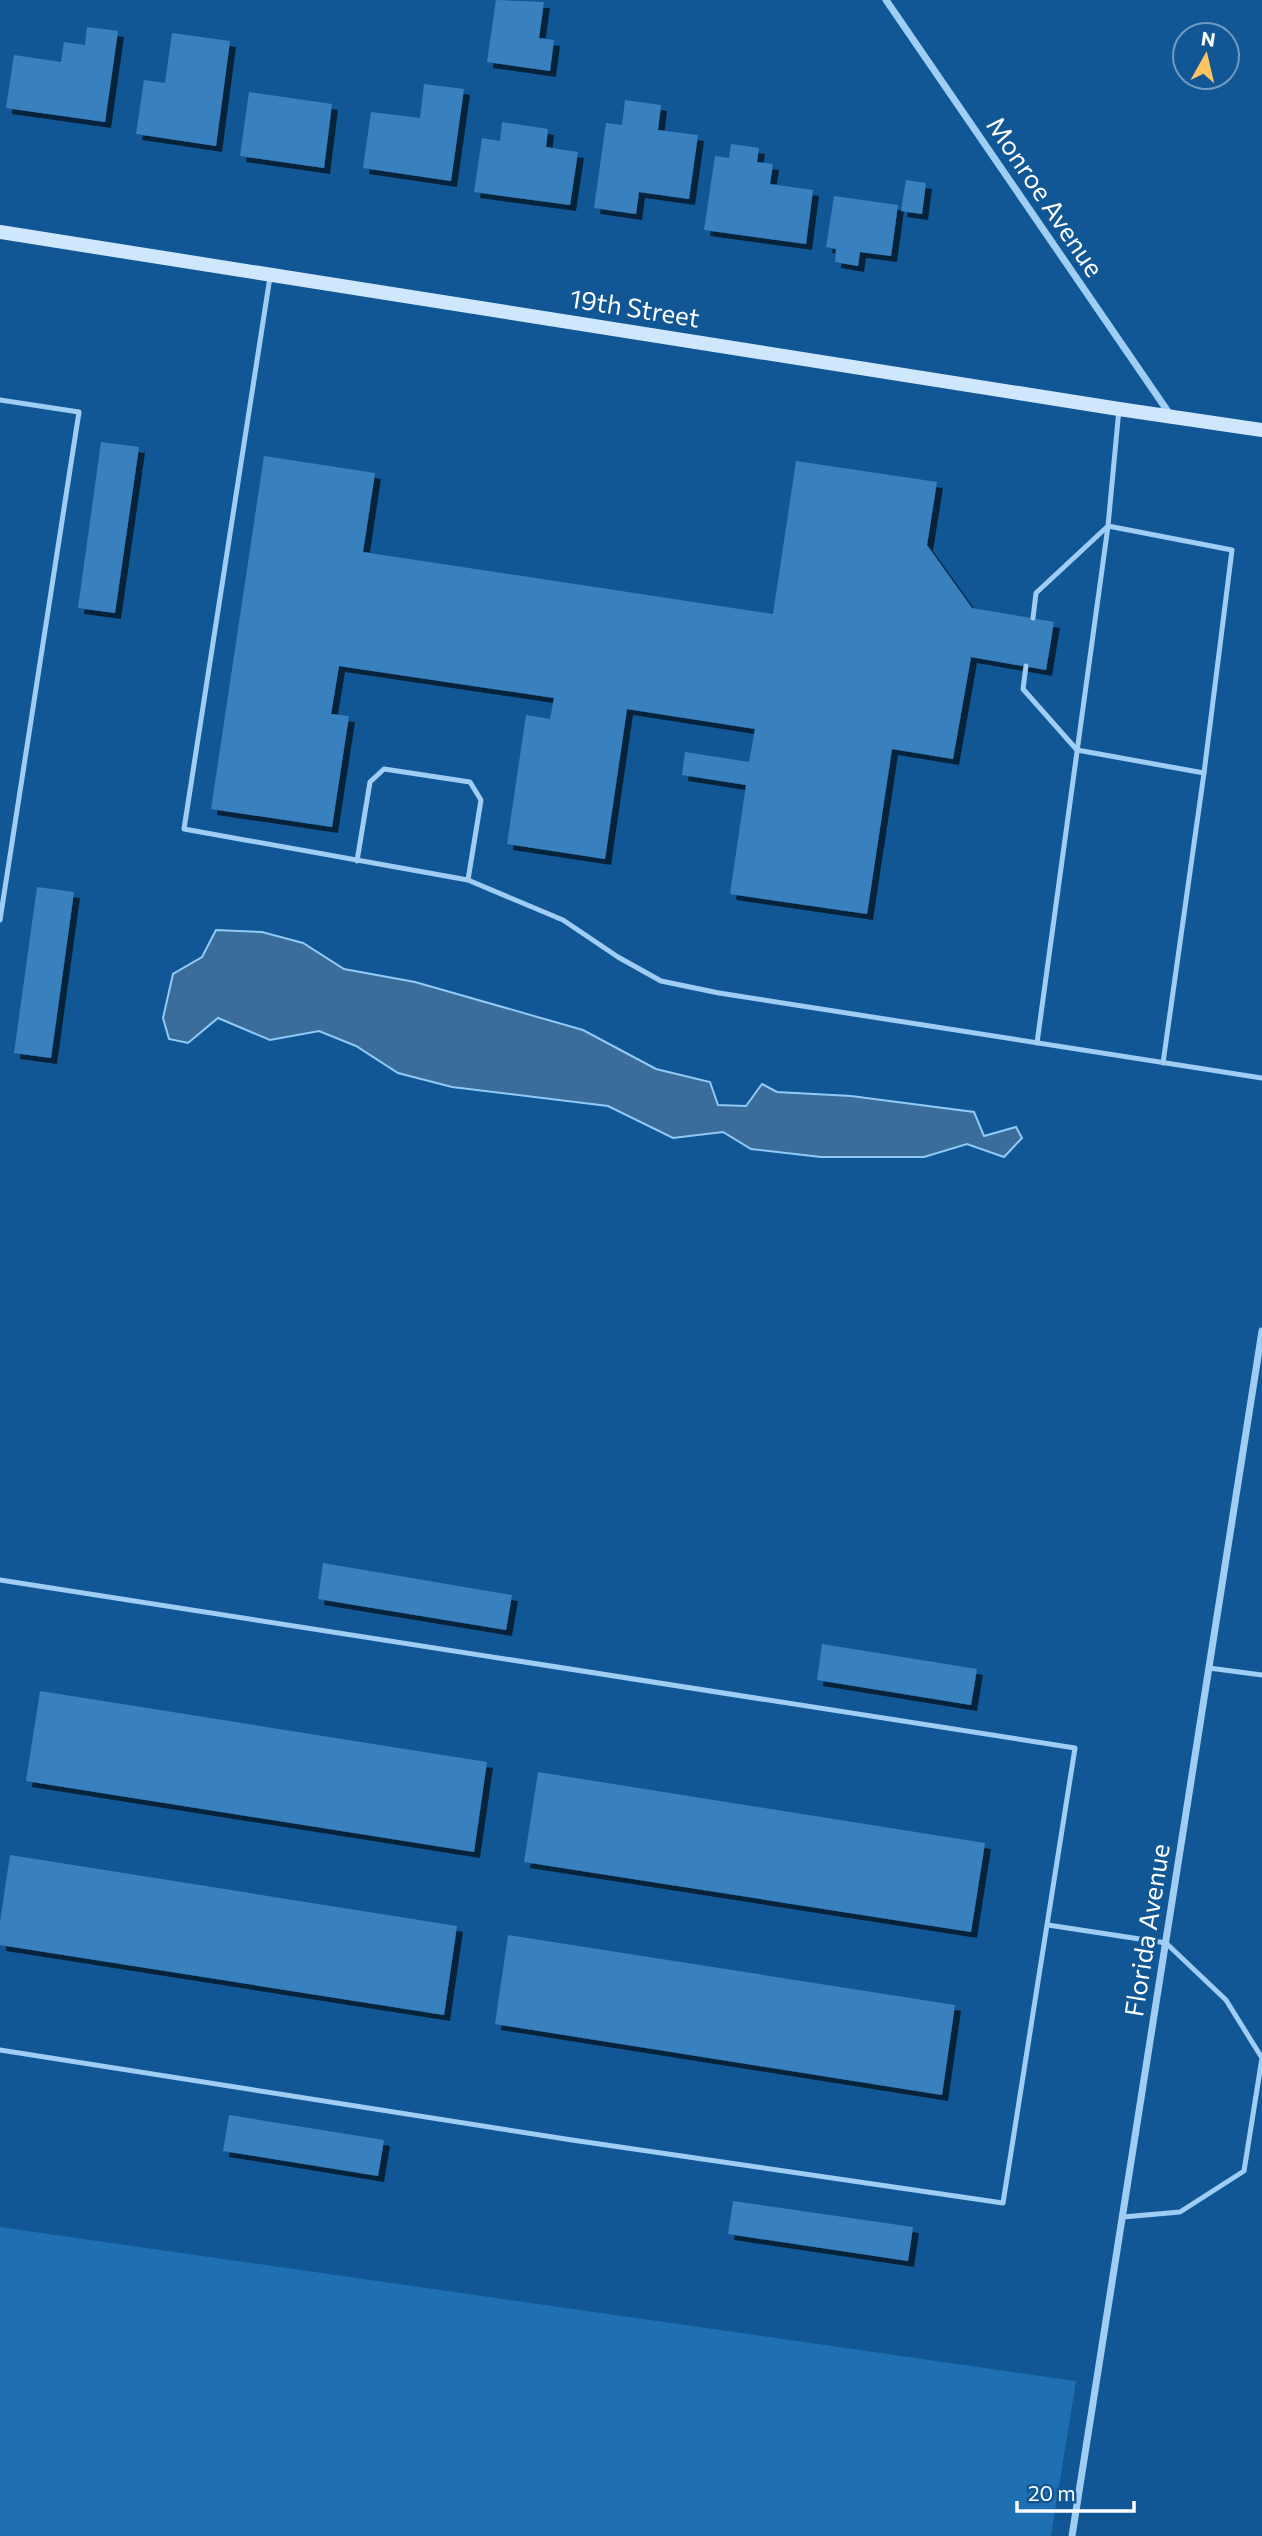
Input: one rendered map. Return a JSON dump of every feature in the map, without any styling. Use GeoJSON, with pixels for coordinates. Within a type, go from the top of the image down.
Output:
{"type":"FeatureCollection","features":[{"type":"Feature","properties":{"kind":"main road","name":"19th Street"},"geometry":{"type":"LineString","coordinates":[[0,232],[1262,430]]}},
{"type":"Feature","properties":{"kind":"street","name":"Monroe Avenue"},"geometry":{"type":"LineString","coordinates":[[886,0],[1172,416]]}},
{"type":"Feature","properties":{"kind":"street","name":"Florida Avenue"},"geometry":{"type":"LineString","coordinates":[[1072,2536],[1262,1331]]}},
{"type":"Feature","properties":{"kind":"lane"},"geometry":{"type":"LineString","coordinates":[[270,274],[184,829],[468,880],[563,920],[618,957],[661,981],[719,993],[1262,1078]]}},
{"type":"Feature","properties":{"kind":"lane"},"geometry":{"type":"LineString","coordinates":[[0,400],[79,412],[0,920]]}},
{"type":"Feature","properties":{"kind":"lane"},"geometry":{"type":"LineString","coordinates":[[1037,1043],[1108,526],[1119,409]]}},
{"type":"Feature","properties":{"kind":"lane"},"geometry":{"type":"LineString","coordinates":[[1033,618],[1036,593],[1108,526]]}},
{"type":"Feature","properties":{"kind":"lane"},"geometry":{"type":"LineString","coordinates":[[1108,526],[1232,550],[1163,1063]]}},
{"type":"Feature","properties":{"kind":"lane"},"geometry":{"type":"LineString","coordinates":[[1026,666],[1023,690],[1077,750],[1204,773]]}},
{"type":"Feature","properties":{"kind":"lane"},"geometry":{"type":"LineString","coordinates":[[357,860],[370,782],[384,769],[470,782],[481,800],[468,880]]}},
{"type":"Feature","properties":{"kind":"lane"},"geometry":{"type":"LineString","coordinates":[[0,1580],[1075,1748],[1003,2203],[585,2142],[0,2050]]}},
{"type":"Feature","properties":{"kind":"lane"},"geometry":{"type":"LineString","coordinates":[[1209,1668],[1262,1675]]}},
{"type":"Feature","properties":{"kind":"lane"},"geometry":{"type":"LineString","coordinates":[[1048,1925],[1166,1943],[1226,2000],[1262,2058],[1244,2171],[1180,2213],[1123,2217]]}},
{"type":"Feature","properties":{"kind":"shaded area"},"geometry":{"type":"Polygon","coordinates":[[[216,930],[262,932],[303,943],[344,969],[415,982],[583,1030],[656,1069],[710,1082],[718,1105],[746,1106],[762,1084],[777,1092],[851,1096],[974,1112],[984,1136],[1016,1127],[1022,1138],[1004,1157],[967,1144],[924,1157],[821,1157],[751,1149],[723,1132],[673,1138],[608,1106],[452,1087],[398,1073],[356,1046],[319,1031],[270,1040],[218,1018],[188,1043],[169,1039],[163,1018],[173,974],[202,957],[216,930]]]}},
{"type":"Feature","properties":{"kind":"shaded area"},"geometry":{"type":"Polygon","coordinates":[[[0,2227],[1076,2381],[1051,2536],[0,2536],[0,2227]]]}},
{"type":"Feature","properties":{"kind":"building"},"geometry":{"type":"Polygon","coordinates":[[[496,0],[544,2],[539,38],[554,40],[550,71],[487,62],[496,0]]]}},
{"type":"Feature","properties":{"kind":"building"},"geometry":{"type":"Polygon","coordinates":[[[87,27],[118,31],[105,122],[6,108],[14,55],[61,62],[64,42],[85,45],[87,27]]]}},
{"type":"Feature","properties":{"kind":"building"},"geometry":{"type":"Polygon","coordinates":[[[172,33],[230,41],[216,146],[136,134],[144,80],[165,83],[172,33]]]}},
{"type":"Feature","properties":{"kind":"building"},"geometry":{"type":"Polygon","coordinates":[[[424,84],[464,89],[451,181],[363,168],[371,112],[420,118],[424,84]]]}},
{"type":"Feature","properties":{"kind":"building"},"geometry":{"type":"Polygon","coordinates":[[[249,92],[332,104],[324,168],[240,156],[249,92]]]}},
{"type":"Feature","properties":{"kind":"building"},"geometry":{"type":"Polygon","coordinates":[[[625,100],[661,105],[658,130],[698,135],[689,199],[639,192],[636,214],[594,208],[606,123],[622,125],[625,100]]]}},
{"type":"Feature","properties":{"kind":"building"},"geometry":{"type":"Polygon","coordinates":[[[502,122],[548,129],[546,147],[578,152],[570,205],[474,192],[482,138],[500,141],[502,122]]]}},
{"type":"Feature","properties":{"kind":"building"},"geometry":{"type":"Polygon","coordinates":[[[731,144],[759,148],[757,162],[773,164],[770,184],[813,190],[806,244],[704,230],[715,156],[729,158],[731,144]]]}},
{"type":"Feature","properties":{"kind":"building"},"geometry":{"type":"Polygon","coordinates":[[[906,180],[926,183],[922,214],[901,211],[906,180]]]}},
{"type":"Feature","properties":{"kind":"building"},"geometry":{"type":"Polygon","coordinates":[[[834,196],[898,205],[891,256],[860,252],[858,266],[835,262],[836,249],[826,247],[834,196]]]}},
{"type":"Feature","properties":{"kind":"building"},"geometry":{"type":"Polygon","coordinates":[[[101,442],[139,447],[115,613],[78,608],[101,442]]]}},
{"type":"Feature","properties":{"kind":"building"},"geometry":{"type":"Polygon","coordinates":[[[264,456],[375,473],[363,552],[773,614],[796,461],[937,482],[927,545],[972,608],[1054,622],[1046,670],[971,657],[953,759],[892,749],[867,914],[730,894],[746,785],[682,775],[685,752],[749,762],[755,729],[627,709],[605,859],[507,844],[526,715],[550,719],[554,698],[339,666],[331,714],[349,716],[332,827],[211,809],[264,456]]]}},
{"type":"Feature","properties":{"kind":"building"},"geometry":{"type":"Polygon","coordinates":[[[37,887],[74,892],[51,1058],[14,1053],[37,887]]]}},
{"type":"Feature","properties":{"kind":"building"},"geometry":{"type":"Polygon","coordinates":[[[323,1563],[512,1595],[506,1630],[318,1599],[323,1563]]]}},
{"type":"Feature","properties":{"kind":"building"},"geometry":{"type":"Polygon","coordinates":[[[822,1644],[977,1669],[971,1705],[817,1680],[822,1644]]]}},
{"type":"Feature","properties":{"kind":"building"},"geometry":{"type":"Polygon","coordinates":[[[40,1691],[487,1762],[474,1852],[26,1781],[40,1691]]]}},
{"type":"Feature","properties":{"kind":"building"},"geometry":{"type":"Polygon","coordinates":[[[538,1772],[985,1843],[971,1932],[524,1862],[538,1772]]]}},
{"type":"Feature","properties":{"kind":"building"},"geometry":{"type":"Polygon","coordinates":[[[10,1855],[457,1926],[444,2015],[0,1945],[0,1922],[10,1855]]]}},
{"type":"Feature","properties":{"kind":"building"},"geometry":{"type":"Polygon","coordinates":[[[508,1935],[955,2005],[942,2095],[495,2024],[508,1935]]]}},
{"type":"Feature","properties":{"kind":"building"},"geometry":{"type":"Polygon","coordinates":[[[229,2115],[384,2140],[378,2176],[223,2151],[229,2115]]]}},
{"type":"Feature","properties":{"kind":"building"},"geometry":{"type":"Polygon","coordinates":[[[733,2201],[913,2227],[908,2261],[728,2234],[733,2201]]]}}]}
